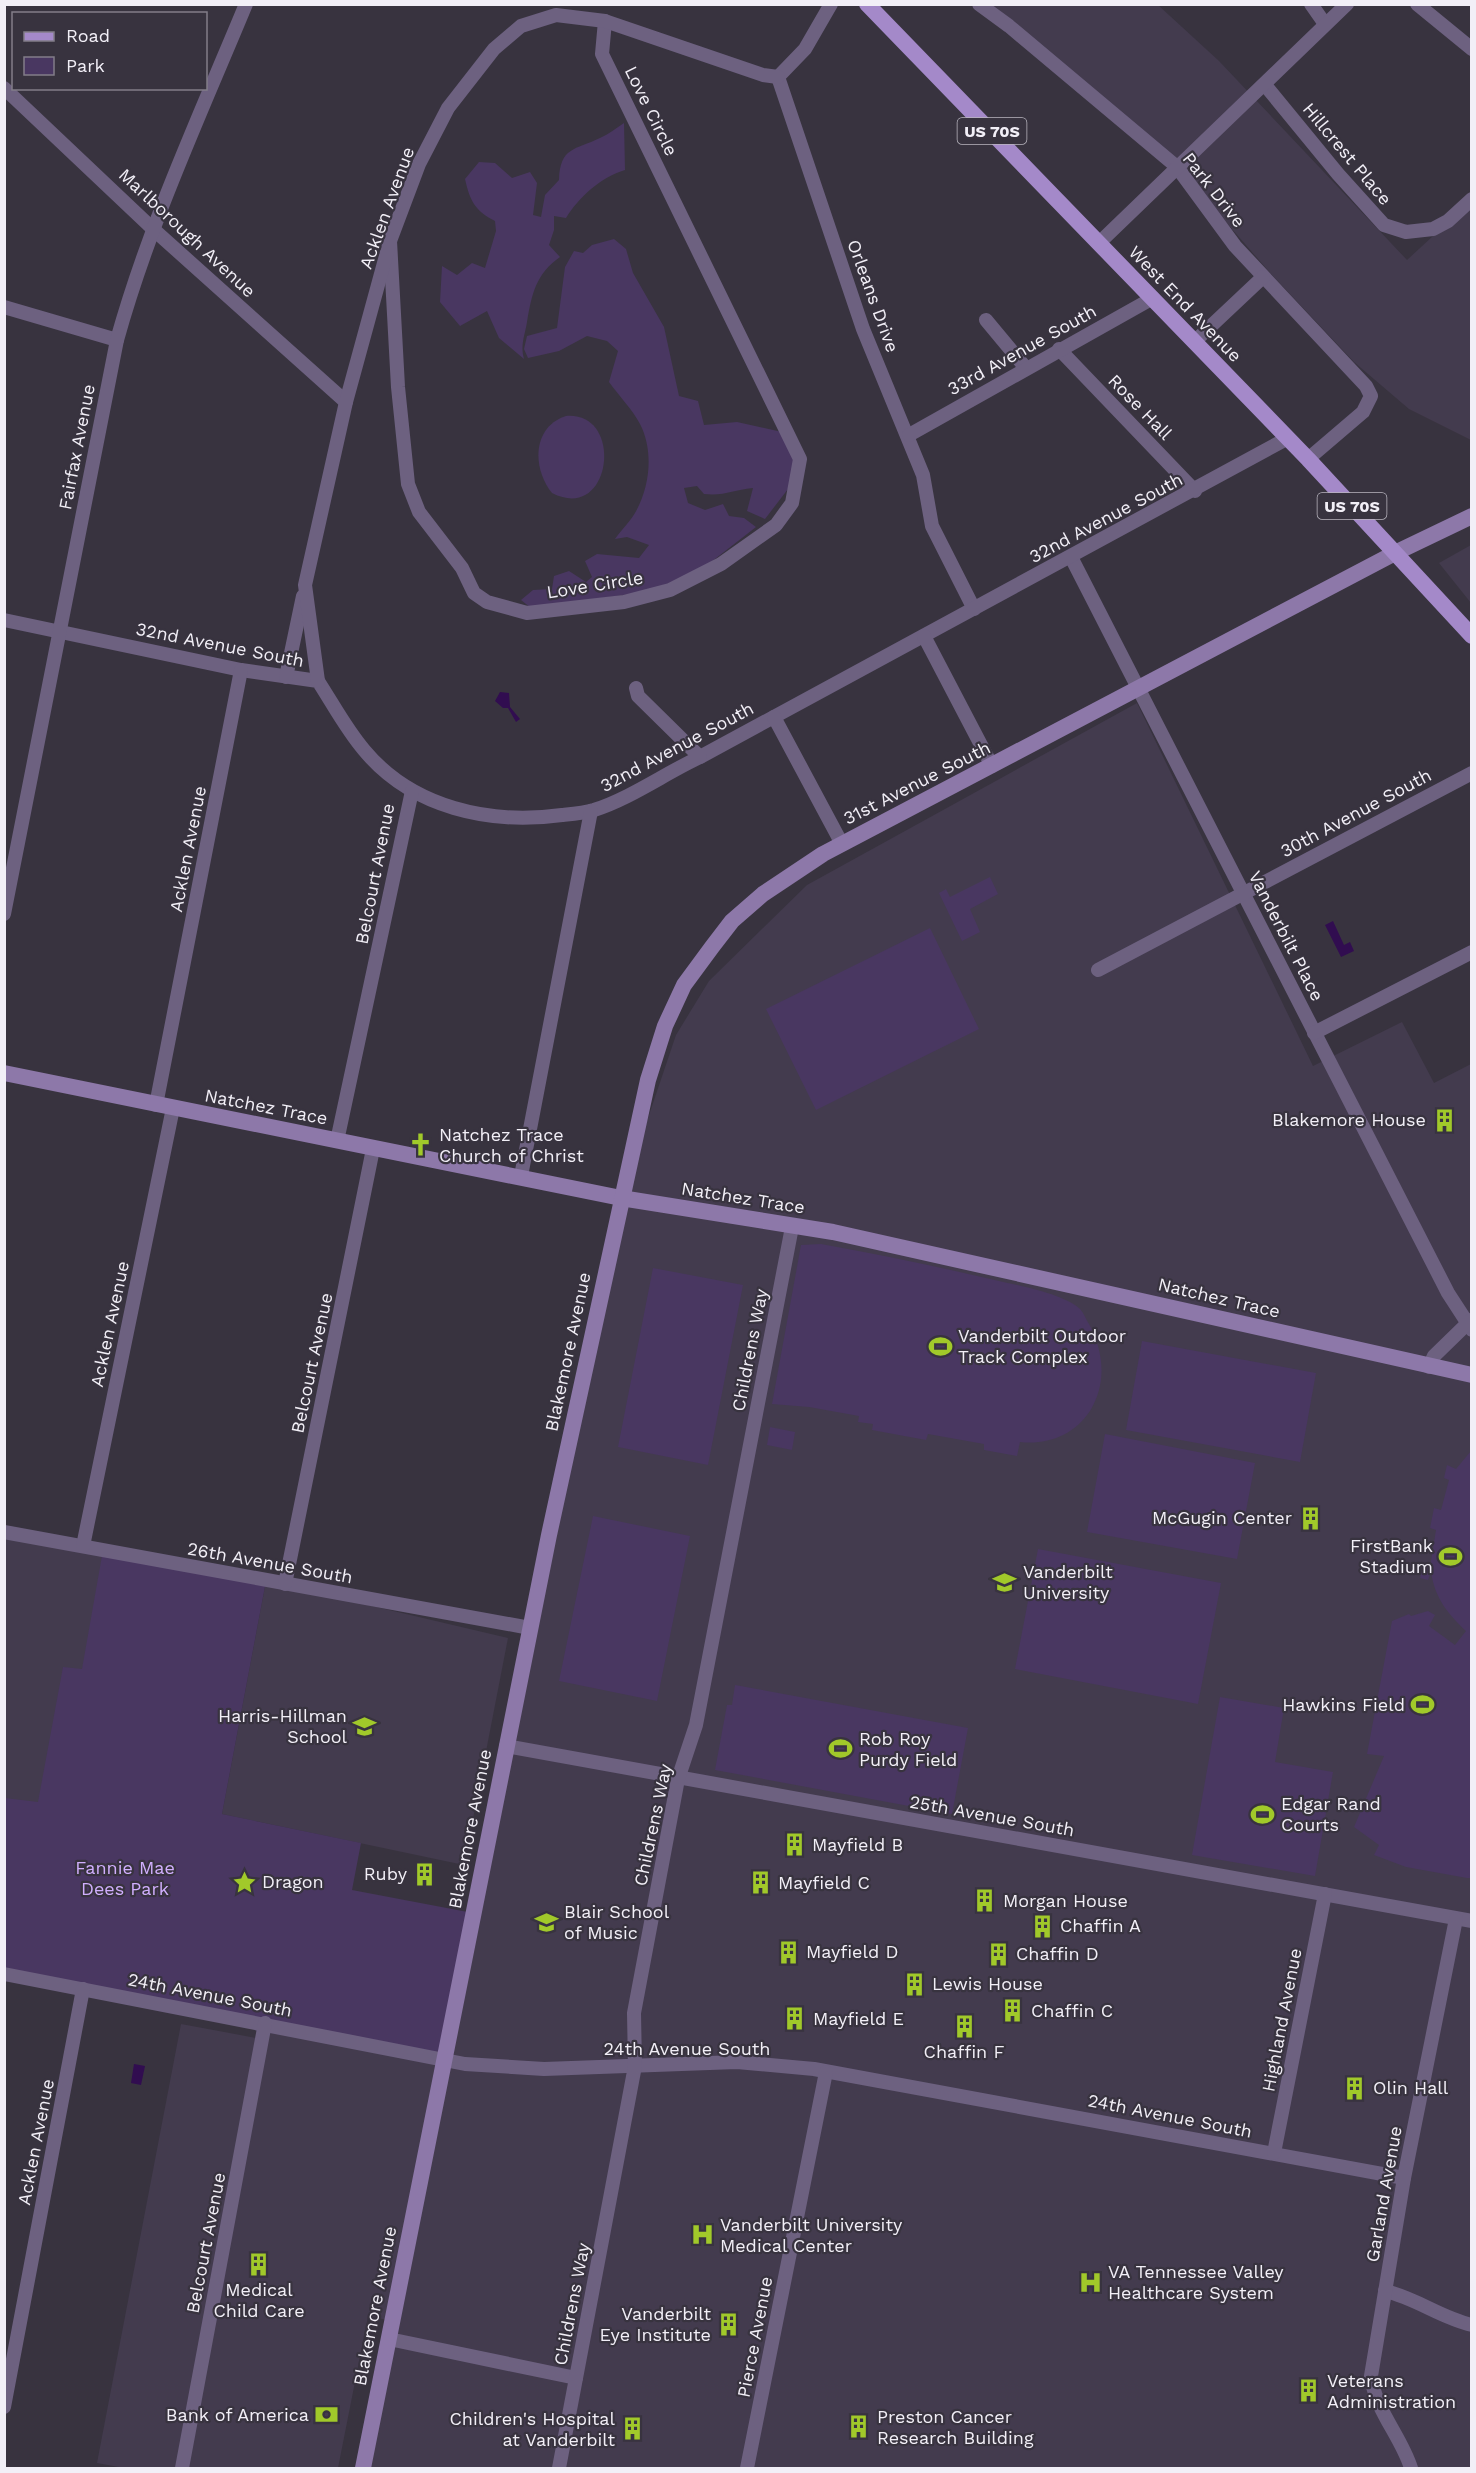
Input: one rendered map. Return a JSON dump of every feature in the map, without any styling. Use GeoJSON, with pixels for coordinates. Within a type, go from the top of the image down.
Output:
{"type":"FeatureCollection","features":[{"type":"Feature","properties":{"kind":"main road","name":"West End Avenue"},"geometry":{"type":"LineString","coordinates":[[867,4],[1308,459],[1397,552],[1472,636]]}},
{"type":"Feature","properties":{"kind":"main road","name":"31st Avenue South"},"geometry":{"type":"LineString","coordinates":[[621,1198],[648,1080],[664,1026],[684,986],[732,921],[762,894],[842,844],[1397,552],[1472,516]]}},
{"type":"Feature","properties":{"kind":"main road","name":"Natchez Trace"},"geometry":{"type":"LineString","coordinates":[[4,1073],[621,1198],[855,1237],[1472,1375]]}},
{"type":"Feature","properties":{"kind":"main road","name":"Blakemore Avenue"},"geometry":{"type":"LineString","coordinates":[[363,2469],[506,1746],[621,1198]]}},
{"type":"Feature","properties":{"kind":"street","name":"Fairfax Avenue"},"geometry":{"type":"LineString","coordinates":[[4,914],[117,340],[132,286],[153,229],[246,4]]}},
{"type":"Feature","properties":{"kind":"street"},"geometry":{"type":"LineString","coordinates":[[778,77],[805,49],[831,4]]}},
{"type":"Feature","properties":{"kind":"street","name":"Park Drive"},"geometry":{"type":"LineString","coordinates":[[979,4],[1177,167],[1226,235],[1366,386],[1371,396],[1363,412],[1308,459]]}},
{"type":"Feature","properties":{"kind":"street"},"geometry":{"type":"LineString","coordinates":[[1311,4],[1325,24]]}},
{"type":"Feature","properties":{"kind":"street"},"geometry":{"type":"LineString","coordinates":[[1099,243],[1347,4]]}},
{"type":"Feature","properties":{"kind":"street"},"geometry":{"type":"LineString","coordinates":[[1417,4],[1472,49]]}},
{"type":"Feature","properties":{"kind":"street","name":"Acklen Avenue"},"geometry":{"type":"LineString","coordinates":[[286,677],[346,402],[390,241],[419,165],[448,108],[494,49],[521,26],[556,15],[605,21],[763,75],[778,77]]}},
{"type":"Feature","properties":{"kind":"street","name":"Love Circle"},"geometry":{"type":"LineString","coordinates":[[390,241],[398,387],[408,484],[419,512],[462,567],[474,593],[487,602],[527,613],[624,602],[670,590],[721,564],[776,525],[792,503],[800,459],[602,54],[605,21]]}},
{"type":"Feature","properties":{"kind":"street","name":"Orleans Drive"},"geometry":{"type":"LineString","coordinates":[[778,77],[863,329],[909,435],[923,475],[932,526],[974,609]]}},
{"type":"Feature","properties":{"kind":"street","name":"Hillcrest Place"},"geometry":{"type":"LineString","coordinates":[[1265,85],[1338,174],[1384,225],[1406,232],[1433,229],[1448,221],[1472,199]]}},
{"type":"Feature","properties":{"kind":"street","name":"Marlborough Avenue"},"geometry":{"type":"LineString","coordinates":[[4,88],[153,229],[346,402]]}},
{"type":"Feature","properties":{"kind":"street"},"geometry":{"type":"LineString","coordinates":[[1194,342],[1263,277]]}},
{"type":"Feature","properties":{"kind":"street","name":"33rd Avenue South"},"geometry":{"type":"LineString","coordinates":[[909,435],[1025,367],[1153,298]]}},
{"type":"Feature","properties":{"kind":"street"},"geometry":{"type":"LineString","coordinates":[[4,307],[117,340]]}},
{"type":"Feature","properties":{"kind":"street"},"geometry":{"type":"LineString","coordinates":[[986,320],[1025,367]]}},
{"type":"Feature","properties":{"kind":"street","name":"Rose Hall"},"geometry":{"type":"LineString","coordinates":[[1059,349],[1195,491]]}},
{"type":"Feature","properties":{"kind":"street","name":"32nd Avenue South"},"geometry":{"type":"LineString","coordinates":[[4,620],[241,670],[318,681],[364,750],[390,776],[412,791],[460,810],[517,820],[591,811],[611,804],[700,757],[1195,491],[1287,438]]}},
{"type":"Feature","properties":{"kind":"street","name":"Vanderbilt Place"},"geometry":{"type":"LineString","coordinates":[[1071,557],[1314,1033],[1469,1324]]}},
{"type":"Feature","properties":{"kind":"street","name":"Acklen Avenue"},"geometry":{"type":"LineString","coordinates":[[305,585],[318,681]]}},
{"type":"Feature","properties":{"kind":"street"},"geometry":{"type":"LineString","coordinates":[[924,636],[992,766]]}},
{"type":"Feature","properties":{"kind":"street","name":"Acklen Avenue"},"geometry":{"type":"LineString","coordinates":[[83,1546],[241,670]]}},
{"type":"Feature","properties":{"kind":"street"},"geometry":{"type":"LineString","coordinates":[[636,688],[639,696],[700,757]]}},
{"type":"Feature","properties":{"kind":"street"},"geometry":{"type":"LineString","coordinates":[[774,717],[842,844]]}},
{"type":"Feature","properties":{"kind":"street","name":"30th Avenue South"},"geometry":{"type":"LineString","coordinates":[[1098,970],[1472,773]]}},
{"type":"Feature","properties":{"kind":"street","name":"Belcourt Avenue"},"geometry":{"type":"LineString","coordinates":[[337,1141],[412,791]]}},
{"type":"Feature","properties":{"kind":"street"},"geometry":{"type":"LineString","coordinates":[[521,1176],[591,811]]}},
{"type":"Feature","properties":{"kind":"street"},"geometry":{"type":"LineString","coordinates":[[1314,1033],[1472,952]]}},
{"type":"Feature","properties":{"kind":"street","name":"Belcourt Avenue"},"geometry":{"type":"LineString","coordinates":[[285,1584],[373,1149]]}},
{"type":"Feature","properties":{"kind":"street","name":"Childrens Way"},"geometry":{"type":"LineString","coordinates":[[559,2469],[635,2066],[634,2013],[678,1779],[696,1725],[792,1227]]}},
{"type":"Feature","properties":{"kind":"street"},"geometry":{"type":"LineString","coordinates":[[1429,1367],[1434,1356],[1469,1324]]}},
{"type":"Feature","properties":{"kind":"street","name":"26th Avenue South"},"geometry":{"type":"LineString","coordinates":[[4,1532],[530,1628]]}},
{"type":"Feature","properties":{"kind":"street","name":"25th Avenue South"},"geometry":{"type":"LineString","coordinates":[[506,1746],[678,1779],[1472,1921]]}},
{"type":"Feature","properties":{"kind":"street","name":"Highland Avenue"},"geometry":{"type":"LineString","coordinates":[[1274,2153],[1325,1894]]}},
{"type":"Feature","properties":{"kind":"street","name":"Garland Avenue"},"geometry":{"type":"LineString","coordinates":[[1411,2469],[1405,2450],[1372,2389],[1371,2376],[1404,2178],[1456,1919]]}},
{"type":"Feature","properties":{"kind":"street","name":"24th Avenue South"},"geometry":{"type":"LineString","coordinates":[[4,1974],[265,2023],[465,2064],[544,2069],[737,2062],[826,2072],[1404,2178]]}},
{"type":"Feature","properties":{"kind":"street","name":"Acklen Avenue"},"geometry":{"type":"LineString","coordinates":[[4,2407],[83,1989]]}},
{"type":"Feature","properties":{"kind":"street","name":"Belcourt Avenue"},"geometry":{"type":"LineString","coordinates":[[182,2469],[265,2023]]}},
{"type":"Feature","properties":{"kind":"street","name":"Pierce Avenue"},"geometry":{"type":"LineString","coordinates":[[747,2469],[826,2072]]}},
{"type":"Feature","properties":{"kind":"street"},"geometry":{"type":"LineString","coordinates":[[1385,2291],[1399,2294],[1460,2322],[1472,2325]]}},
{"type":"Feature","properties":{"kind":"street"},"geometry":{"type":"LineString","coordinates":[[389,2339],[576,2378]]}},
{"type":"Feature","properties":{"kind":"shaded area"},"geometry":{"type":"Polygon","coordinates":[[[991,5],[1158,5],[1219,61],[1407,260],[1471,201],[1471,440],[1409,409],[1354,362],[1272,275],[1158,144],[991,5]]]}},
{"type":"Feature","properties":{"kind":"shaded area"},"geometry":{"type":"Polygon","coordinates":[[[1471,545],[1471,603],[1439,563],[1471,545]]]}},
{"type":"Feature","properties":{"kind":"shaded area"},"geometry":{"type":"Polygon","coordinates":[[[500,692],[509,693],[510,707],[520,719],[516,722],[508,708],[503,708],[495,701],[500,692]]]}},
{"type":"Feature","properties":{"kind":"shaded area","name":"Vanderbilt University"},"geometry":{"type":"Polygon","coordinates":[[[1137,703],[1313,1066],[1402,1022],[1434,1083],[1471,1064],[1471,2468],[362,2468],[392,2321],[368,2316],[338,2468],[124,2468],[97,2463],[181,2024],[262,2039],[265,2023],[444,2059],[621,1198],[676,1035],[709,981],[807,885],[1137,703]]]}},
{"type":"Feature","properties":{"kind":"shaded area"},"geometry":{"type":"Polygon","coordinates":[[[1333,921],[1344,945],[1350,942],[1354,951],[1341,957],[1325,925],[1333,921]]]}},
{"type":"Feature","properties":{"kind":"shaded area"},"geometry":{"type":"Polygon","coordinates":[[[4,1532],[134,1556],[5,1974],[4,1532]]]}},
{"type":"Feature","properties":{"kind":"shaded area","name":"Harris-Hillman School"},"geometry":{"type":"Polygon","coordinates":[[[266,1581],[508,1638],[464,1865],[222,1814],[266,1581]]]}},
{"type":"Feature","properties":{"kind":"shaded area"},"geometry":{"type":"Polygon","coordinates":[[[134,2064],[145,2066],[141,2085],[131,2083],[134,2064]]]}},
{"type":"Feature","properties":{"kind":"green space"},"geometry":{"type":"Polygon","coordinates":[[[624,123],[625,170],[591,189],[566,218],[554,216],[554,230],[549,245],[560,257],[545,270],[533,293],[523,340],[524,359],[499,338],[487,311],[460,326],[440,302],[442,266],[457,275],[472,263],[485,268],[496,231],[495,221],[474,204],[465,179],[479,162],[495,163],[512,178],[530,172],[537,183],[533,215],[541,217],[545,195],[559,180],[562,161],[566,155],[606,135],[624,123]]]}},
{"type":"Feature","properties":{"kind":"green space"},"geometry":{"type":"Polygon","coordinates":[[[614,239],[626,249],[633,273],[664,327],[679,396],[698,401],[704,425],[737,422],[782,432],[796,460],[788,489],[765,519],[747,511],[753,488],[723,494],[704,494],[697,486],[684,488],[688,503],[705,510],[723,504],[729,516],[744,518],[756,527],[706,566],[652,591],[531,608],[521,600],[533,590],[552,589],[554,576],[569,571],[586,582],[592,577],[585,561],[597,554],[639,558],[649,545],[627,537],[615,539],[640,503],[647,481],[649,457],[640,424],[609,382],[618,351],[607,341],[587,336],[559,351],[528,358],[524,349],[527,336],[557,328],[565,267],[574,251],[583,253],[592,245],[614,239]]]}},
{"type":"Feature","properties":{"kind":"green space"},"geometry":{"type":"Polygon","coordinates":[[[566,416],[585,419],[597,430],[603,446],[604,464],[598,481],[588,493],[572,498],[552,493],[545,483],[539,461],[541,439],[547,429],[555,421],[566,416]]]}},
{"type":"Feature","properties":{"kind":"green space"},"geometry":{"type":"Polygon","coordinates":[[[990,877],[998,894],[970,909],[980,932],[962,941],[939,893],[946,889],[950,897],[990,877]]]}},
{"type":"Feature","properties":{"kind":"green space"},"geometry":{"type":"Polygon","coordinates":[[[930,928],[979,1029],[816,1110],[766,1009],[930,928]]]}},
{"type":"Feature","properties":{"kind":"green space","name":"Vanderbilt Outdoor Track Complex"},"geometry":{"type":"Polygon","coordinates":[[[821,1244],[1018,1285],[1053,1295],[1073,1304],[1081,1311],[1094,1335],[1102,1368],[1099,1390],[1090,1411],[1076,1426],[1060,1437],[1040,1442],[1020,1442],[1017,1456],[984,1450],[984,1444],[928,1434],[926,1440],[872,1430],[873,1424],[858,1422],[859,1416],[809,1407],[772,1404],[801,1245],[821,1244]]]}},
{"type":"Feature","properties":{"kind":"green space"},"geometry":{"type":"Polygon","coordinates":[[[653,1268],[743,1285],[708,1465],[618,1447],[653,1268]]]}},
{"type":"Feature","properties":{"kind":"green space"},"geometry":{"type":"Polygon","coordinates":[[[1142,1341],[1316,1373],[1300,1462],[1126,1430],[1142,1341]]]}},
{"type":"Feature","properties":{"kind":"green space"},"geometry":{"type":"Polygon","coordinates":[[[770,1427],[795,1432],[792,1450],[767,1445],[770,1427]]]}},
{"type":"Feature","properties":{"kind":"green space"},"geometry":{"type":"Polygon","coordinates":[[[1105,1434],[1255,1463],[1237,1559],[1087,1532],[1105,1434]]]}},
{"type":"Feature","properties":{"kind":"green space","name":"Hawkins Field"},"geometry":{"type":"Polygon","coordinates":[[[1471,1451],[1472,1878],[1467,1878],[1406,1867],[1374,1855],[1379,1845],[1354,1827],[1384,1756],[1367,1754],[1392,1621],[1409,1614],[1411,1616],[1428,1611],[1435,1615],[1429,1626],[1455,1645],[1466,1631],[1443,1604],[1435,1590],[1431,1572],[1428,1580],[1420,1578],[1423,1566],[1430,1567],[1436,1530],[1430,1528],[1434,1508],[1441,1510],[1449,1480],[1444,1478],[1447,1465],[1456,1469],[1471,1451]]]}},
{"type":"Feature","properties":{"kind":"green space"},"geometry":{"type":"Polygon","coordinates":[[[593,1516],[690,1536],[657,1701],[559,1681],[593,1516]]]}},
{"type":"Feature","properties":{"kind":"green space"},"geometry":{"type":"Polygon","coordinates":[[[1038,1549],[1221,1583],[1198,1704],[1015,1669],[1038,1549]]]}},
{"type":"Feature","properties":{"kind":"green space","name":"Fannie Mae Dees Park"},"geometry":{"type":"Polygon","coordinates":[[[103,1550],[266,1581],[222,1814],[361,1843],[352,1890],[473,1913],[444,2059],[5,1974],[5,1798],[38,1802],[63,1667],[82,1669],[103,1550]]]}},
{"type":"Feature","properties":{"kind":"green space","name":"Rob Roy Purdy Field"},"geometry":{"type":"Polygon","coordinates":[[[735,1685],[968,1728],[952,1814],[715,1770],[727,1705],[732,1705],[735,1685]]]}},
{"type":"Feature","properties":{"kind":"green space","name":"Edgar Rand Courts"},"geometry":{"type":"Polygon","coordinates":[[[1220,1697],[1284,1708],[1275,1762],[1333,1772],[1315,1876],[1192,1855],[1220,1697]]]}},
{"type":"Feature","properties":{"kind":"place","name":"Blakemore House"},"geometry":{"type":"Point","coordinates":[1444,1120]}},
{"type":"Feature","properties":{"kind":"place","name":"Natchez Trace Church of Christ"},"geometry":{"type":"Point","coordinates":[421,1145]}},
{"type":"Feature","properties":{"kind":"place","name":"Vanderbilt Outdoor Track Complex"},"geometry":{"type":"Point","coordinates":[940,1346]}},
{"type":"Feature","properties":{"kind":"place","name":"McGugin Center"},"geometry":{"type":"Point","coordinates":[1310,1518]}},
{"type":"Feature","properties":{"kind":"place","name":"FirstBank Stadium"},"geometry":{"type":"Point","coordinates":[1451,1556]}},
{"type":"Feature","properties":{"kind":"place","name":"Vanderbilt University"},"geometry":{"type":"Point","coordinates":[1005,1582]}},
{"type":"Feature","properties":{"kind":"place","name":"Hawkins Field"},"geometry":{"type":"Point","coordinates":[1423,1705]}},
{"type":"Feature","properties":{"kind":"place","name":"Harris-Hillman School"},"geometry":{"type":"Point","coordinates":[365,1726]}},
{"type":"Feature","properties":{"kind":"place","name":"Rob Roy Purdy Field"},"geometry":{"type":"Point","coordinates":[841,1749]}},
{"type":"Feature","properties":{"kind":"place","name":"Edgar Rand Courts"},"geometry":{"type":"Point","coordinates":[1263,1814]}},
{"type":"Feature","properties":{"kind":"place","name":"Mayfield B"},"geometry":{"type":"Point","coordinates":[794,1845]}},
{"type":"Feature","properties":{"kind":"place","name":"Ruby"},"geometry":{"type":"Point","coordinates":[425,1874]}},
{"type":"Feature","properties":{"kind":"place","name":"Dragon"},"geometry":{"type":"Point","coordinates":[244,1882]}},
{"type":"Feature","properties":{"kind":"place","name":"Mayfield C"},"geometry":{"type":"Point","coordinates":[760,1883]}},
{"type":"Feature","properties":{"kind":"place","name":"Morgan House"},"geometry":{"type":"Point","coordinates":[985,1901]}},
{"type":"Feature","properties":{"kind":"place","name":"Blair School of Music"},"geometry":{"type":"Point","coordinates":[546,1922]}},
{"type":"Feature","properties":{"kind":"place","name":"Chaffin A"},"geometry":{"type":"Point","coordinates":[1042,1926]}},
{"type":"Feature","properties":{"kind":"place","name":"Mayfield D"},"geometry":{"type":"Point","coordinates":[788,1952]}},
{"type":"Feature","properties":{"kind":"place","name":"Chaffin D"},"geometry":{"type":"Point","coordinates":[998,1954]}},
{"type":"Feature","properties":{"kind":"place","name":"Lewis House"},"geometry":{"type":"Point","coordinates":[914,1984]}},
{"type":"Feature","properties":{"kind":"place","name":"Chaffin C"},"geometry":{"type":"Point","coordinates":[1013,2011]}},
{"type":"Feature","properties":{"kind":"place","name":"Mayfield E"},"geometry":{"type":"Point","coordinates":[795,2019]}},
{"type":"Feature","properties":{"kind":"place","name":"Chaffin F"},"geometry":{"type":"Point","coordinates":[964,2026]}},
{"type":"Feature","properties":{"kind":"place","name":"Olin Hall"},"geometry":{"type":"Point","coordinates":[1355,2088]}},
{"type":"Feature","properties":{"kind":"place","name":"Vanderbilt University Medical Center"},"geometry":{"type":"Point","coordinates":[702,2235]}},
{"type":"Feature","properties":{"kind":"place","name":"Medical Child Care"},"geometry":{"type":"Point","coordinates":[259,2264]}},
{"type":"Feature","properties":{"kind":"place","name":"VA Tennessee Valley Healthcare System"},"geometry":{"type":"Point","coordinates":[1090,2282]}},
{"type":"Feature","properties":{"kind":"place","name":"Vanderbilt Eye Institute"},"geometry":{"type":"Point","coordinates":[729,2324]}},
{"type":"Feature","properties":{"kind":"place","name":"Veterans Administration"},"geometry":{"type":"Point","coordinates":[1309,2391]}},
{"type":"Feature","properties":{"kind":"place","name":"Bank of America"},"geometry":{"type":"Point","coordinates":[327,2415]}},
{"type":"Feature","properties":{"kind":"place","name":"Preston Cancer Research Building"},"geometry":{"type":"Point","coordinates":[859,2427]}},
{"type":"Feature","properties":{"kind":"place","name":"Children's Hospital at Vanderbilt"},"geometry":{"type":"Point","coordinates":[633,2429]}}]}
